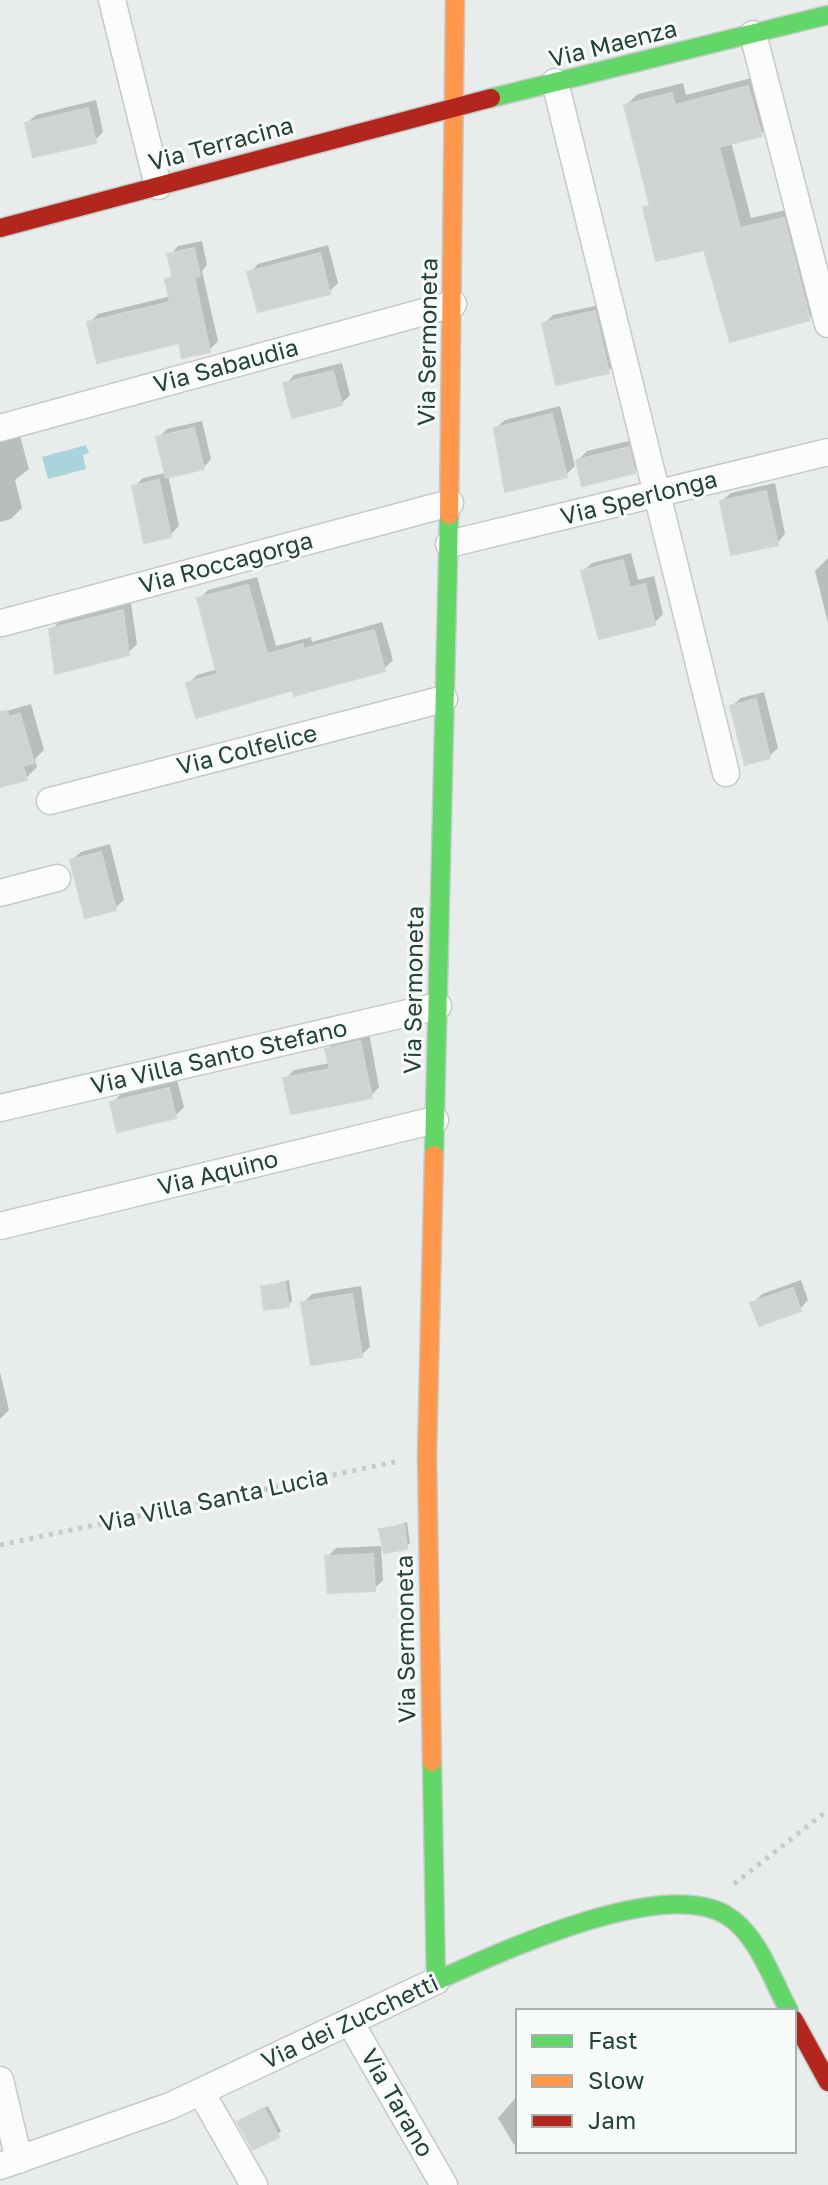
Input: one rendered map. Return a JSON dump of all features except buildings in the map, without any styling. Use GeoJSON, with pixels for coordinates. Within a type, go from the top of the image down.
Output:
{"type":"FeatureCollection","features":[{"type":"Feature","properties":{"kind":"street"},"geometry":{"type":"LineString","coordinates":[[112,0],[158,186]]}},
{"type":"Feature","properties":{"kind":"street","name":"Via Sermoneta"},"geometry":{"type":"LineString","coordinates":[[436,1981],[427,1455],[450,503],[455,0]]}},
{"type":"Feature","properties":{"kind":"street","name":"Via Maenza"},"geometry":{"type":"LineString","coordinates":[[455,107],[828,15]]}},
{"type":"Feature","properties":{"kind":"street"},"geometry":{"type":"LineString","coordinates":[[753,34],[828,324]]}},
{"type":"Feature","properties":{"kind":"street"},"geometry":{"type":"LineString","coordinates":[[555,82],[726,773]]}},
{"type":"Feature","properties":{"kind":"street","name":"Via Terracina"},"geometry":{"type":"LineString","coordinates":[[0,228],[455,107]]}},
{"type":"Feature","properties":{"kind":"street","name":"Via Sabaudia"},"geometry":{"type":"LineString","coordinates":[[0,428],[453,304]]}},
{"type":"Feature","properties":{"kind":"street","name":"Via Sperlonga"},"geometry":{"type":"LineString","coordinates":[[449,544],[828,452]]}},
{"type":"Feature","properties":{"kind":"street","name":"Via Roccagorga"},"geometry":{"type":"LineString","coordinates":[[2,623],[450,503]]}},
{"type":"Feature","properties":{"kind":"street","name":"Via Colfelice"},"geometry":{"type":"LineString","coordinates":[[50,801],[444,699]]}},
{"type":"Feature","properties":{"kind":"street"},"geometry":{"type":"LineString","coordinates":[[0,893],[57,878]]}},
{"type":"Feature","properties":{"kind":"street","name":"Via Villa Santo Stefano"},"geometry":{"type":"LineString","coordinates":[[0,1108],[438,1006]]}},
{"type":"Feature","properties":{"kind":"street","name":"Via Aquino"},"geometry":{"type":"LineString","coordinates":[[0,1226],[435,1120]]}},
{"type":"Feature","properties":{"kind":"street","name":"Via dei Zucchetti"},"geometry":{"type":"LineString","coordinates":[[10,2163],[201,2092],[511,1947],[600,1918],[671,1906],[706,1906]]}},
{"type":"Feature","properties":{"kind":"street"},"geometry":{"type":"LineString","coordinates":[[706,1906],[724,1913],[738,1927],[788,2009]]}},
{"type":"Feature","properties":{"kind":"street","name":"Via Tarano"},"geometry":{"type":"LineString","coordinates":[[350,2022],[444,2185]]}},
{"type":"Feature","properties":{"kind":"street"},"geometry":{"type":"LineString","coordinates":[[796,2024],[828,2082]]}},
{"type":"Feature","properties":{"kind":"street"},"geometry":{"type":"LineString","coordinates":[[0,2080],[10,2163]]}},
{"type":"Feature","properties":{"kind":"street"},"geometry":{"type":"LineString","coordinates":[[201,2092],[254,2185]]}},
{"type":"Feature","properties":{"kind":"path","name":"Via Villa Santa Lucia"},"geometry":{"type":"LineString","coordinates":[[0,1545],[427,1455]]}},
{"type":"Feature","properties":{"kind":"path"},"geometry":{"type":"LineString","coordinates":[[706,1906],[828,1810]]}},
{"type":"Feature","properties":{"kind":"water"},"geometry":{"type":"Polygon","coordinates":[[[86,445],[89,453],[83,455],[86,469],[48,479],[42,457],[86,445]]]}},
{"type":"Feature","properties":{"kind":"traffic: fast"},"geometry":{"type":"LineString","coordinates":[[491,98],[828,15]]}},
{"type":"Feature","properties":{"kind":"traffic: fast"},"geometry":{"type":"LineString","coordinates":[[434,1155],[449,515]]}},
{"type":"Feature","properties":{"kind":"traffic: fast"},"geometry":{"type":"LineString","coordinates":[[432,1762],[436,1981],[499,1953],[581,1923],[662,1905],[698,1906],[726,1915],[747,1933],[788,2009]]}},
{"type":"Feature","properties":{"kind":"traffic: slow"},"geometry":{"type":"LineString","coordinates":[[449,515],[455,0]]}},
{"type":"Feature","properties":{"kind":"traffic: slow"},"geometry":{"type":"LineString","coordinates":[[432,1762],[427,1455],[434,1155]]}},
{"type":"Feature","properties":{"kind":"traffic: jam"},"geometry":{"type":"LineString","coordinates":[[0,228],[491,98]]}},
{"type":"Feature","properties":{"kind":"traffic: jam"},"geometry":{"type":"LineString","coordinates":[[796,2024],[828,2082]]}}]}
